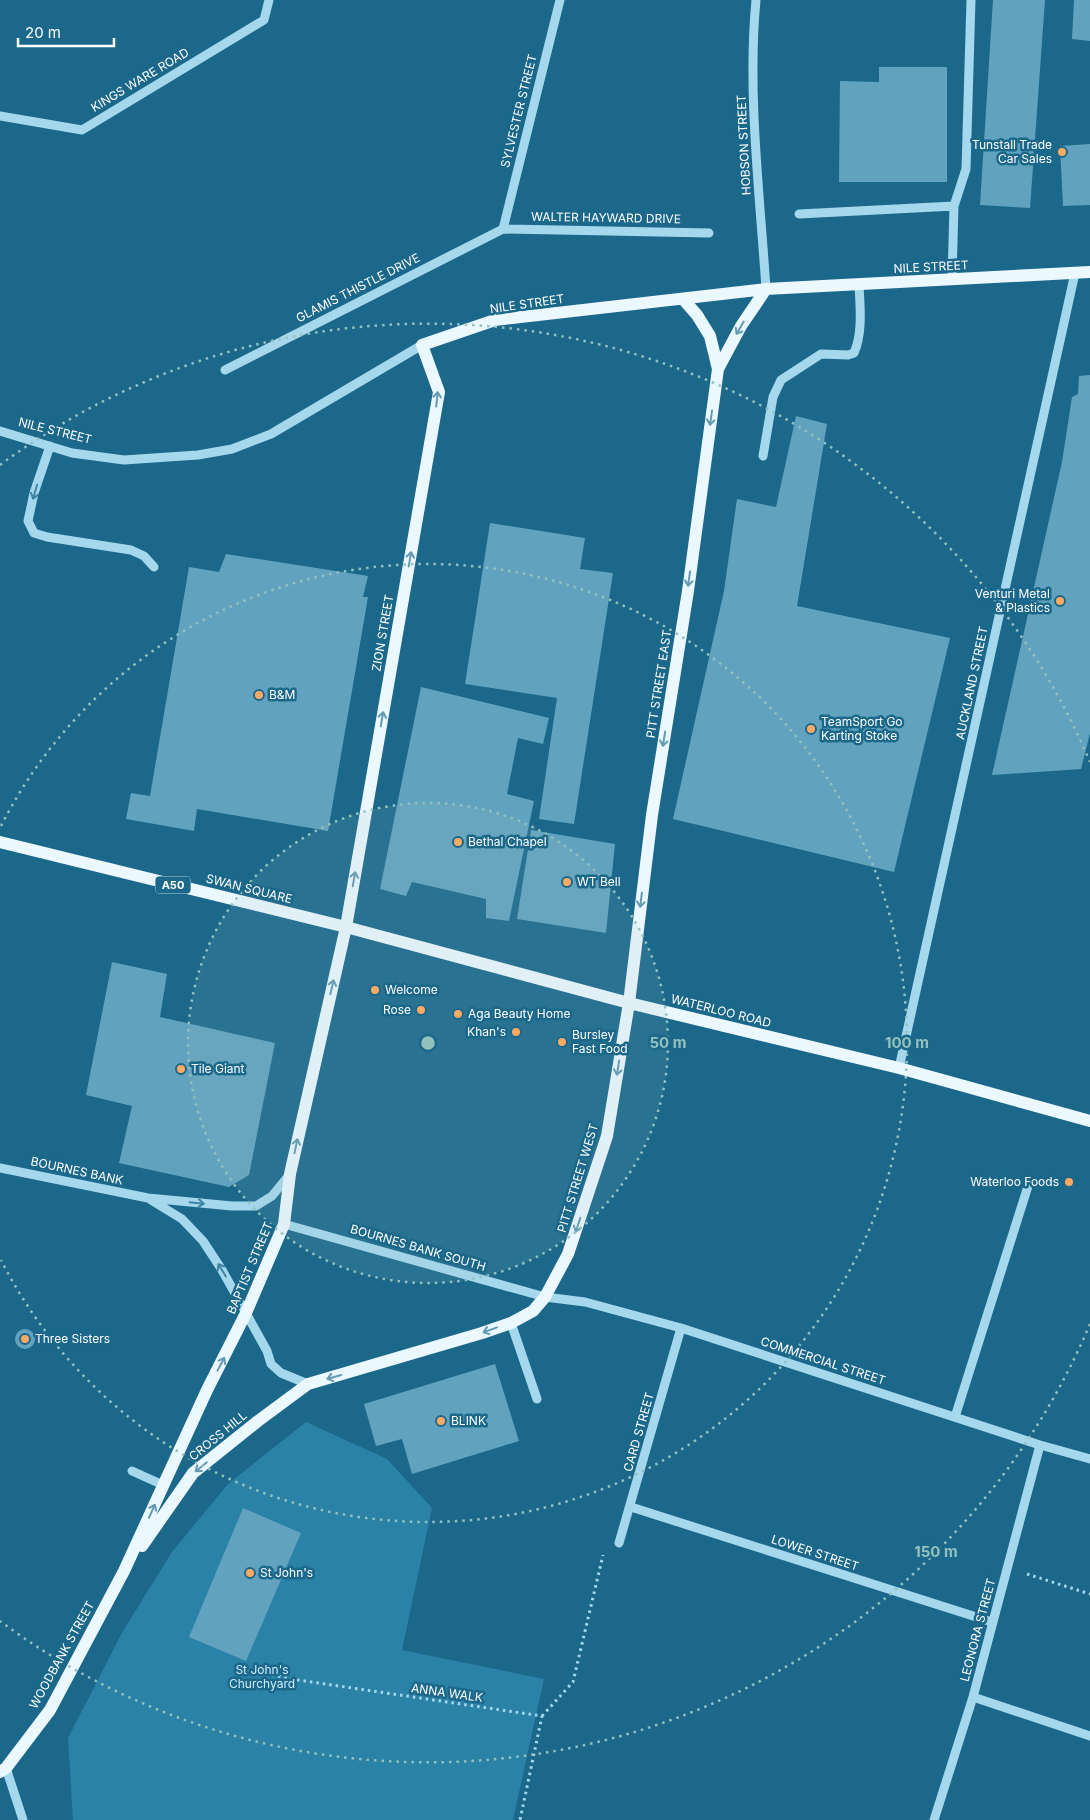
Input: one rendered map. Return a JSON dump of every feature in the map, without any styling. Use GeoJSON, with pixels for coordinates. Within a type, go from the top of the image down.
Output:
{"type":"FeatureCollection","features":[{"type":"Feature","properties":{"kind":"main road","name":"NILE STREET"},"geometry":{"type":"LineString","coordinates":[[422,345],[495,320],[766,289],[1090,272]]}},
{"type":"Feature","properties":{"kind":"main road","name":"PITT STREET EAST"},"geometry":{"type":"LineString","coordinates":[[629,1003],[652,815],[688,591],[718,370],[741,326],[766,289]]}},
{"type":"Feature","properties":{"kind":"main road","name":"PITT STREET EAST"},"geometry":{"type":"LineString","coordinates":[[683,299],[697,315],[710,336],[718,370]]}},
{"type":"Feature","properties":{"kind":"main road","name":"ZION STREET"},"geometry":{"type":"LineString","coordinates":[[346,927],[439,392],[422,345]]}},
{"type":"Feature","properties":{"kind":"main road","name":"SWAN SQUARE"},"geometry":{"type":"LineString","coordinates":[[0,842],[346,927]]}},
{"type":"Feature","properties":{"kind":"main road","name":"WATERLOO ROAD"},"geometry":{"type":"LineString","coordinates":[[346,927],[629,1003],[900,1068],[1090,1121]]}},
{"type":"Feature","properties":{"kind":"main road","name":"BAPTIST STREET"},"geometry":{"type":"LineString","coordinates":[[124,1571],[207,1390],[246,1313],[284,1224],[290,1174],[346,927]]}},
{"type":"Feature","properties":{"kind":"main road","name":"PITT STREET WEST"},"geometry":{"type":"LineString","coordinates":[[546,1297],[568,1254],[607,1136],[629,1003]]}},
{"type":"Feature","properties":{"kind":"main road","name":"CROSS HILL"},"geometry":{"type":"LineString","coordinates":[[124,1571],[193,1473],[308,1384],[511,1323],[533,1311],[546,1297]]}},
{"type":"Feature","properties":{"kind":"main road","name":"WOODBANK STREET"},"geometry":{"type":"LineString","coordinates":[[3,1770],[50,1710],[124,1571]]}},
{"type":"Feature","properties":{"kind":"street","name":"KINGS WARE ROAD"},"geometry":{"type":"LineString","coordinates":[[0,116],[82,130],[264,20],[269,0]]}},
{"type":"Feature","properties":{"kind":"street","name":"SYLVESTER STREET"},"geometry":{"type":"LineString","coordinates":[[503,229],[560,0]]}},
{"type":"Feature","properties":{"kind":"street","name":"HOBSON STREET"},"geometry":{"type":"LineString","coordinates":[[756,0],[754,23],[754,99],[766,289]]}},
{"type":"Feature","properties":{"kind":"street"},"geometry":{"type":"LineString","coordinates":[[952,280],[954,206],[966,169],[971,0]]}},
{"type":"Feature","properties":{"kind":"street"},"geometry":{"type":"LineString","coordinates":[[798,214],[954,206]]}},
{"type":"Feature","properties":{"kind":"street","name":"WALTER HAYWARD DRIVE"},"geometry":{"type":"LineString","coordinates":[[503,229],[709,233]]}},
{"type":"Feature","properties":{"kind":"street","name":"GLAMIS THISTLE DRIVE"},"geometry":{"type":"LineString","coordinates":[[225,370],[503,229]]}},
{"type":"Feature","properties":{"kind":"street","name":"AUCKLAND STREET"},"geometry":{"type":"LineString","coordinates":[[900,1068],[1075,273]]}},
{"type":"Feature","properties":{"kind":"street"},"geometry":{"type":"LineString","coordinates":[[763,456],[773,396],[781,380],[821,354],[848,355],[854,353],[857,346],[860,313],[859,285]]}},
{"type":"Feature","properties":{"kind":"street","name":"NILE STREET"},"geometry":{"type":"LineString","coordinates":[[1,432],[72,453],[124,460],[198,455],[232,449],[271,434],[422,345]]}},
{"type":"Feature","properties":{"kind":"street"},"geometry":{"type":"LineString","coordinates":[[50,446],[34,493],[28,521],[34,532],[47,537],[132,550],[144,556],[154,567]]}},
{"type":"Feature","properties":{"kind":"street","name":"BOURNES BANK"},"geometry":{"type":"LineString","coordinates":[[0,1168],[148,1198],[232,1206],[256,1206],[272,1196],[290,1174]]}},
{"type":"Feature","properties":{"kind":"street"},"geometry":{"type":"LineString","coordinates":[[955,1417],[1029,1183]]}},
{"type":"Feature","properties":{"kind":"street","name":"BOURNES BANK"},"geometry":{"type":"LineString","coordinates":[[148,1198],[182,1219],[203,1241],[246,1313]]}},
{"type":"Feature","properties":{"kind":"street","name":"BOURNES BANK SOUTH"},"geometry":{"type":"LineString","coordinates":[[284,1224],[546,1297]]}},
{"type":"Feature","properties":{"kind":"street","name":"COMMERCIAL STREET"},"geometry":{"type":"LineString","coordinates":[[546,1297],[585,1302],[681,1328],[1040,1445],[1090,1459]]}},
{"type":"Feature","properties":{"kind":"street"},"geometry":{"type":"LineString","coordinates":[[246,1313],[267,1351],[271,1364],[280,1373],[308,1384]]}},
{"type":"Feature","properties":{"kind":"street"},"geometry":{"type":"LineString","coordinates":[[511,1323],[537,1399]]}},
{"type":"Feature","properties":{"kind":"street","name":"CARD STREET"},"geometry":{"type":"LineString","coordinates":[[619,1543],[631,1507],[681,1328]]}},
{"type":"Feature","properties":{"kind":"street","name":"LEONORA STREET"},"geometry":{"type":"LineString","coordinates":[[934,1820],[973,1697],[1040,1445]]}},
{"type":"Feature","properties":{"kind":"street"},"geometry":{"type":"LineString","coordinates":[[132,1471],[163,1485]]}},
{"type":"Feature","properties":{"kind":"street","name":"LOWER STREET"},"geometry":{"type":"LineString","coordinates":[[631,1507],[992,1622]]}},
{"type":"Feature","properties":{"kind":"street"},"geometry":{"type":"LineString","coordinates":[[973,1697],[1090,1736]]}},
{"type":"Feature","properties":{"kind":"street"},"geometry":{"type":"LineString","coordinates":[[3,1770],[23,1820]]}},
{"type":"Feature","properties":{"kind":"path"},"geometry":{"type":"LineString","coordinates":[[520,1820],[542,1716],[572,1682],[604,1554],[619,1543]]}},
{"type":"Feature","properties":{"kind":"path"},"geometry":{"type":"LineString","coordinates":[[1007,1567],[1090,1594]]}},
{"type":"Feature","properties":{"kind":"path","name":"ANNA WALK"},"geometry":{"type":"LineString","coordinates":[[246,1670],[298,1680],[542,1716]]}},
{"type":"Feature","properties":{"kind":"green space","name":"St John's Churchyard"},"geometry":{"type":"Polygon","coordinates":[[[306,1422],[387,1459],[432,1508],[402,1650],[544,1679],[513,1820],[73,1820],[68,1738],[123,1631],[172,1552],[228,1484],[306,1422]]]}},
{"type":"Feature","properties":{"kind":"building"},"geometry":{"type":"Polygon","coordinates":[[[993,0],[1045,0],[1030,208],[980,205],[993,0]]]}},
{"type":"Feature","properties":{"kind":"building"},"geometry":{"type":"Polygon","coordinates":[[[1074,0],[1090,0],[1090,41],[1072,39],[1074,0]]]}},
{"type":"Feature","properties":{"kind":"building"},"geometry":{"type":"Polygon","coordinates":[[[879,67],[947,67],[947,182],[839,182],[840,81],[879,82],[879,67]]]}},
{"type":"Feature","properties":{"kind":"building"},"geometry":{"type":"Polygon","coordinates":[[[1090,144],[1090,205],[1063,206],[1060,146],[1090,144]]]}},
{"type":"Feature","properties":{"kind":"building","name":"Venturi Metal & Plastics"},"geometry":{"type":"Polygon","coordinates":[[[1090,375],[1090,733],[1081,769],[992,775],[1062,462],[1072,397],[1078,394],[1079,376],[1090,375]]]}},
{"type":"Feature","properties":{"kind":"building","name":"TeamSport Go Karting Stoke"},"geometry":{"type":"Polygon","coordinates":[[[796,416],[827,424],[797,606],[950,638],[894,872],[673,819],[724,591],[737,499],[776,507],[796,416]]]}},
{"type":"Feature","properties":{"kind":"building"},"geometry":{"type":"Polygon","coordinates":[[[490,523],[585,538],[580,569],[613,573],[574,824],[539,819],[557,698],[465,684],[490,523]]]}},
{"type":"Feature","properties":{"kind":"building","name":"B&M"},"geometry":{"type":"Polygon","coordinates":[[[226,554],[368,576],[363,597],[368,597],[328,831],[197,809],[194,831],[126,819],[131,793],[150,796],[189,567],[219,572],[226,554]]]}},
{"type":"Feature","properties":{"kind":"building","name":"Bethal Chapel"},"geometry":{"type":"Polygon","coordinates":[[[421,687],[549,718],[543,744],[518,738],[507,794],[534,801],[509,921],[486,918],[486,899],[412,882],[406,896],[380,889],[421,687]]]}},
{"type":"Feature","properties":{"kind":"building","name":"WT Bell"},"geometry":{"type":"Polygon","coordinates":[[[531,830],[615,844],[606,933],[517,919],[531,830]]]}},
{"type":"Feature","properties":{"kind":"building","name":"Tile Giant"},"geometry":{"type":"Polygon","coordinates":[[[112,962],[167,974],[160,1017],[275,1043],[249,1175],[229,1187],[119,1163],[132,1106],[86,1095],[112,962]]]}},
{"type":"Feature","properties":{"kind":"building","name":"Three Sisters"},"geometry":{"type":"Polygon","coordinates":[[[25,1329],[32,1332],[35,1339],[32,1346],[25,1349],[18,1346],[15,1339],[18,1332],[25,1329]]]}},
{"type":"Feature","properties":{"kind":"building","name":"BLINK"},"geometry":{"type":"Polygon","coordinates":[[[495,1364],[519,1441],[412,1474],[402,1439],[376,1446],[364,1404],[495,1364]]]}},
{"type":"Feature","properties":{"kind":"building","name":"St John's"},"geometry":{"type":"Polygon","coordinates":[[[243,1508],[301,1533],[246,1661],[189,1637],[243,1508]]]}},
{"type":"Feature","properties":{"kind":"place","name":"Tunstall Trade Car Sales"},"geometry":{"type":"Point","coordinates":[1062,152]}},
{"type":"Feature","properties":{"kind":"place","name":"Venturi Metal & Plastics"},"geometry":{"type":"Point","coordinates":[1060,601]}},
{"type":"Feature","properties":{"kind":"place","name":"B&M"},"geometry":{"type":"Point","coordinates":[259,695]}},
{"type":"Feature","properties":{"kind":"place","name":"TeamSport Go Karting Stoke"},"geometry":{"type":"Point","coordinates":[811,729]}},
{"type":"Feature","properties":{"kind":"place","name":"Bethal Chapel"},"geometry":{"type":"Point","coordinates":[458,842]}},
{"type":"Feature","properties":{"kind":"place","name":"WT Bell"},"geometry":{"type":"Point","coordinates":[567,882]}},
{"type":"Feature","properties":{"kind":"place","name":"Welcome"},"geometry":{"type":"Point","coordinates":[375,990]}},
{"type":"Feature","properties":{"kind":"place","name":"Rose"},"geometry":{"type":"Point","coordinates":[421,1010]}},
{"type":"Feature","properties":{"kind":"place","name":"Aga Beauty Home"},"geometry":{"type":"Point","coordinates":[458,1014]}},
{"type":"Feature","properties":{"kind":"place","name":"Khan's"},"geometry":{"type":"Point","coordinates":[516,1032]}},
{"type":"Feature","properties":{"kind":"place","name":"Bursley Fast Food"},"geometry":{"type":"Point","coordinates":[562,1042]}},
{"type":"Feature","properties":{"kind":"place","name":"Tile Giant"},"geometry":{"type":"Point","coordinates":[181,1069]}},
{"type":"Feature","properties":{"kind":"place","name":"Waterloo Foods"},"geometry":{"type":"Point","coordinates":[1069,1182]}},
{"type":"Feature","properties":{"kind":"place","name":"Three Sisters"},"geometry":{"type":"Point","coordinates":[25,1339]}},
{"type":"Feature","properties":{"kind":"place","name":"BLINK"},"geometry":{"type":"Point","coordinates":[441,1421]}},
{"type":"Feature","properties":{"kind":"place","name":"St John's"},"geometry":{"type":"Point","coordinates":[250,1573]}}]}
